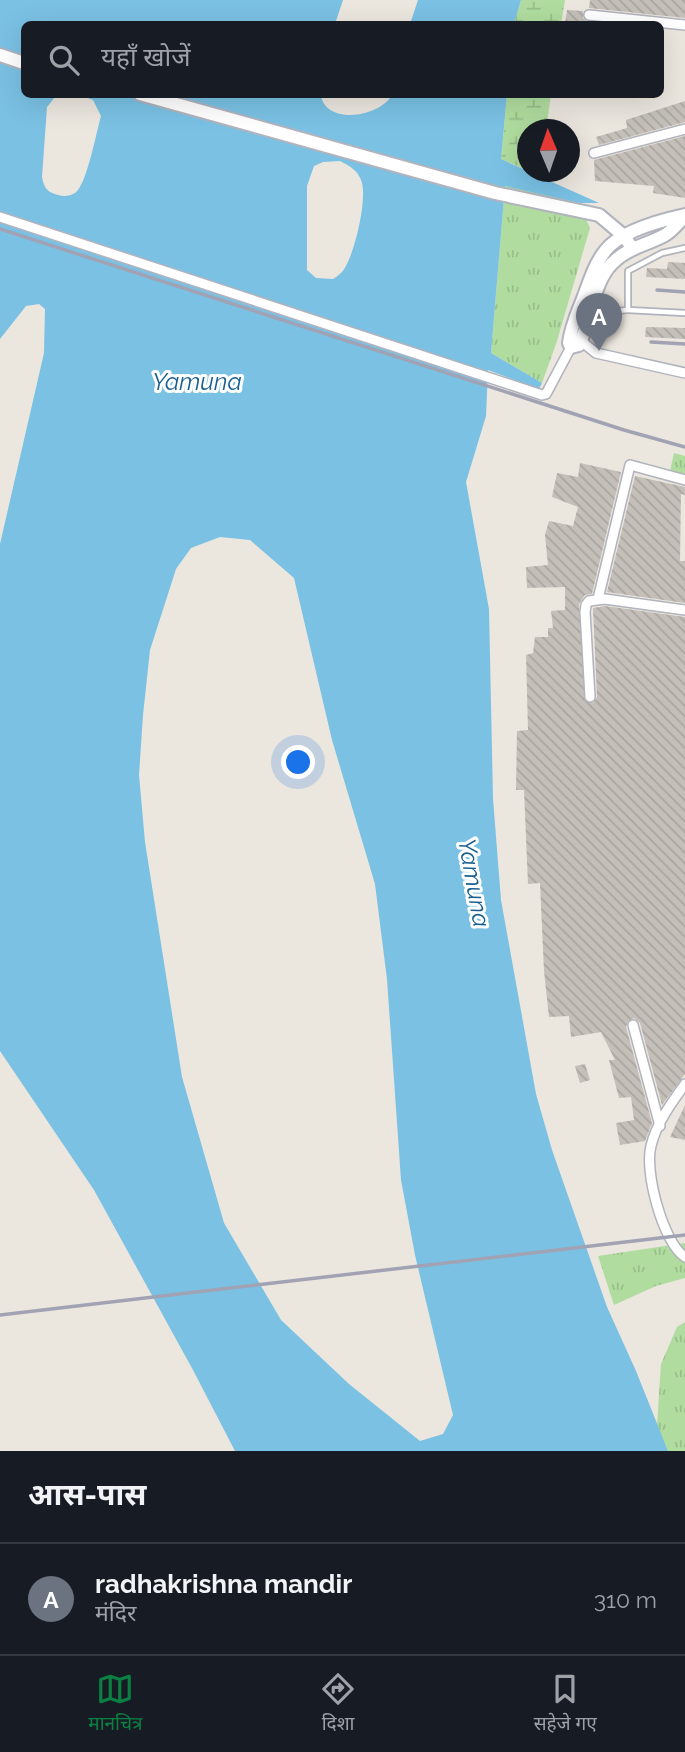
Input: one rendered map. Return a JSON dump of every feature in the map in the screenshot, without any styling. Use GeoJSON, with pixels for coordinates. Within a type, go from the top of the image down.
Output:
{"type":"FeatureCollection","features":[{"type":"Feature","properties":{"kind":"main road"},"geometry":{"type":"LineString","coordinates":[[0,55],[21,62]]}},
{"type":"Feature","properties":{"kind":"main road"},"geometry":{"type":"LineString","coordinates":[[154,98],[495,193],[599,215],[624,236],[632,248]]}},
{"type":"Feature","properties":{"kind":"main road"},"geometry":{"type":"LineString","coordinates":[[685,215],[663,220],[624,236],[607,248],[596,264],[593,287],[591,313],[576,344],[569,343],[573,322],[593,287],[608,268],[632,248],[667,234],[685,215]]}},
{"type":"Feature","properties":{"kind":"street"},"geometry":{"type":"LineString","coordinates":[[589,15],[647,21]]}},
{"type":"Feature","properties":{"kind":"street"},"geometry":{"type":"LineString","coordinates":[[664,23],[685,25]]}},
{"type":"Feature","properties":{"kind":"street"},"geometry":{"type":"LineString","coordinates":[[594,153],[685,129]]}},
{"type":"Feature","properties":{"kind":"street"},"geometry":{"type":"LineString","coordinates":[[0,217],[541,395],[546,394],[576,344],[596,353],[685,373]]}},
{"type":"Feature","properties":{"kind":"street"},"geometry":{"type":"LineString","coordinates":[[598,598],[629,465],[685,480]]}},
{"type":"Feature","properties":{"kind":"street"},"geometry":{"type":"LineString","coordinates":[[590,697],[586,605],[589,601],[598,598],[685,610]]}},
{"type":"Feature","properties":{"kind":"street"},"geometry":{"type":"LineString","coordinates":[[634,1025],[660,1126]]}},
{"type":"Feature","properties":{"kind":"street"},"geometry":{"type":"LineString","coordinates":[[685,1084],[650,1146],[649,1174],[663,1223],[676,1249],[685,1257]]}},
{"type":"Feature","properties":{"kind":"lane"},"geometry":{"type":"LineString","coordinates":[[628,310],[628,271],[662,253],[685,248]]}},
{"type":"Feature","properties":{"kind":"lane"},"geometry":{"type":"LineString","coordinates":[[591,313],[628,310],[685,313]]}},
{"type":"Feature","properties":{"kind":"green space"},"geometry":{"type":"Polygon","coordinates":[[[521,0],[565,0],[562,21],[515,21],[521,0]]]}},
{"type":"Feature","properties":{"kind":"green space"},"geometry":{"type":"Polygon","coordinates":[[[507,98],[551,98],[547,119],[517,119],[517,166],[501,159],[507,98]]]}},
{"type":"Feature","properties":{"kind":"green space"},"geometry":{"type":"Polygon","coordinates":[[[505,185],[579,203],[590,228],[542,383],[491,353],[505,185]]]}},
{"type":"Feature","properties":{"kind":"green space"},"geometry":{"type":"Polygon","coordinates":[[[674,453],[685,456],[685,477],[670,471],[674,453]]]}},
{"type":"Feature","properties":{"kind":"green space"},"geometry":{"type":"Polygon","coordinates":[[[685,1243],[685,1278],[656,1286],[614,1305],[598,1256],[685,1243]]]}},
{"type":"Feature","properties":{"kind":"green space"},"geometry":{"type":"Polygon","coordinates":[[[685,1322],[685,1451],[668,1451],[657,1425],[661,1364],[677,1327],[685,1322]]]}},
{"type":"Feature","properties":{"kind":"water","name":"Yamuna"},"geometry":{"type":"Polygon","coordinates":[[[0,0],[343,0],[336,21],[21,21],[21,98],[54,98],[47,107],[42,177],[47,189],[54,194],[69,196],[82,184],[101,116],[93,100],[88,98],[322,98],[332,111],[353,115],[376,109],[389,98],[507,98],[501,159],[517,166],[517,182],[552,182],[599,203],[579,203],[505,186],[491,353],[542,383],[539,389],[488,370],[486,416],[466,482],[489,609],[493,799],[501,900],[536,1094],[552,1150],[607,1307],[668,1451],[235,1451],[94,1190],[0,1051],[0,544],[44,353],[45,309],[39,304],[26,306],[0,339],[0,0]],[[340,161],[323,162],[314,166],[307,186],[307,270],[316,278],[333,279],[342,272],[351,255],[363,203],[362,183],[356,172],[340,161]],[[220,537],[191,548],[176,569],[150,650],[139,775],[145,842],[182,1077],[224,1223],[281,1320],[349,1384],[420,1441],[443,1434],[453,1415],[415,1255],[401,1180],[387,979],[375,884],[332,740],[294,578],[250,540],[220,537]]]}},
{"type":"Feature","properties":{"kind":"water"},"geometry":{"type":"Polygon","coordinates":[[[418,0],[521,0],[515,21],[411,21],[418,0]]]}},
{"type":"Feature","properties":{"kind":"building"},"geometry":{"type":"Polygon","coordinates":[[[590,0],[685,0],[685,18],[589,8],[590,0]]]}},
{"type":"Feature","properties":{"kind":"building"},"geometry":{"type":"Polygon","coordinates":[[[567,10],[583,11],[583,18],[587,21],[565,21],[567,10]]]}},
{"type":"Feature","properties":{"kind":"building"},"geometry":{"type":"Polygon","coordinates":[[[685,101],[685,122],[599,145],[596,137],[627,128],[626,120],[685,101]]]}},
{"type":"Feature","properties":{"kind":"building"},"geometry":{"type":"Polygon","coordinates":[[[685,136],[685,198],[653,193],[654,186],[595,181],[594,160],[685,136]]]}},
{"type":"Feature","properties":{"kind":"building"},"geometry":{"type":"Polygon","coordinates":[[[668,262],[685,263],[685,279],[646,277],[647,268],[667,269],[668,262]]]}},
{"type":"Feature","properties":{"kind":"building"},"geometry":{"type":"Polygon","coordinates":[[[646,327],[685,328],[685,339],[645,337],[646,327]]]}},
{"type":"Feature","properties":{"kind":"building"},"geometry":{"type":"Polygon","coordinates":[[[580,463],[621,472],[592,594],[585,595],[579,604],[585,701],[593,703],[597,697],[593,608],[605,606],[685,617],[685,1074],[662,1105],[640,1023],[634,1018],[628,1021],[626,1027],[652,1123],[645,1141],[620,1145],[616,1123],[634,1120],[631,1097],[619,1098],[609,1060],[615,1060],[601,1032],[571,1037],[569,1016],[549,1017],[540,883],[528,884],[524,790],[516,790],[517,731],[528,730],[526,655],[533,653],[535,637],[548,637],[548,628],[553,628],[551,611],[565,610],[565,587],[527,588],[526,567],[548,565],[545,535],[549,521],[573,526],[578,507],[552,497],[557,473],[578,477],[580,463]]]}},
{"type":"Feature","properties":{"kind":"building"},"geometry":{"type":"Polygon","coordinates":[[[635,476],[685,487],[685,495],[681,494],[680,561],[685,561],[685,603],[607,592],[635,476]]]}},
{"type":"Feature","properties":{"kind":"building"},"geometry":{"type":"Polygon","coordinates":[[[585,1064],[590,1080],[580,1083],[575,1066],[585,1064]]]}},
{"type":"Feature","properties":{"kind":"building"},"geometry":{"type":"Polygon","coordinates":[[[685,1105],[685,1140],[670,1137],[685,1105]]]}},
{"type":"Feature","properties":{"kind":"railway"},"geometry":{"type":"LineString","coordinates":[[0,229],[624,430],[685,447]]}},
{"type":"Feature","properties":{"kind":"railway"},"geometry":{"type":"LineString","coordinates":[[657,290],[685,292]]}},
{"type":"Feature","properties":{"kind":"railway"},"geometry":{"type":"LineString","coordinates":[[651,342],[685,344]]}},
{"type":"Feature","properties":{"kind":"railway"},"geometry":{"type":"LineString","coordinates":[[0,1315],[685,1235]]}},
{"type":"Feature","properties":{"kind":"place","name":"radhakrishna mandir"},"geometry":{"type":"Point","coordinates":[599,351]}}]}
